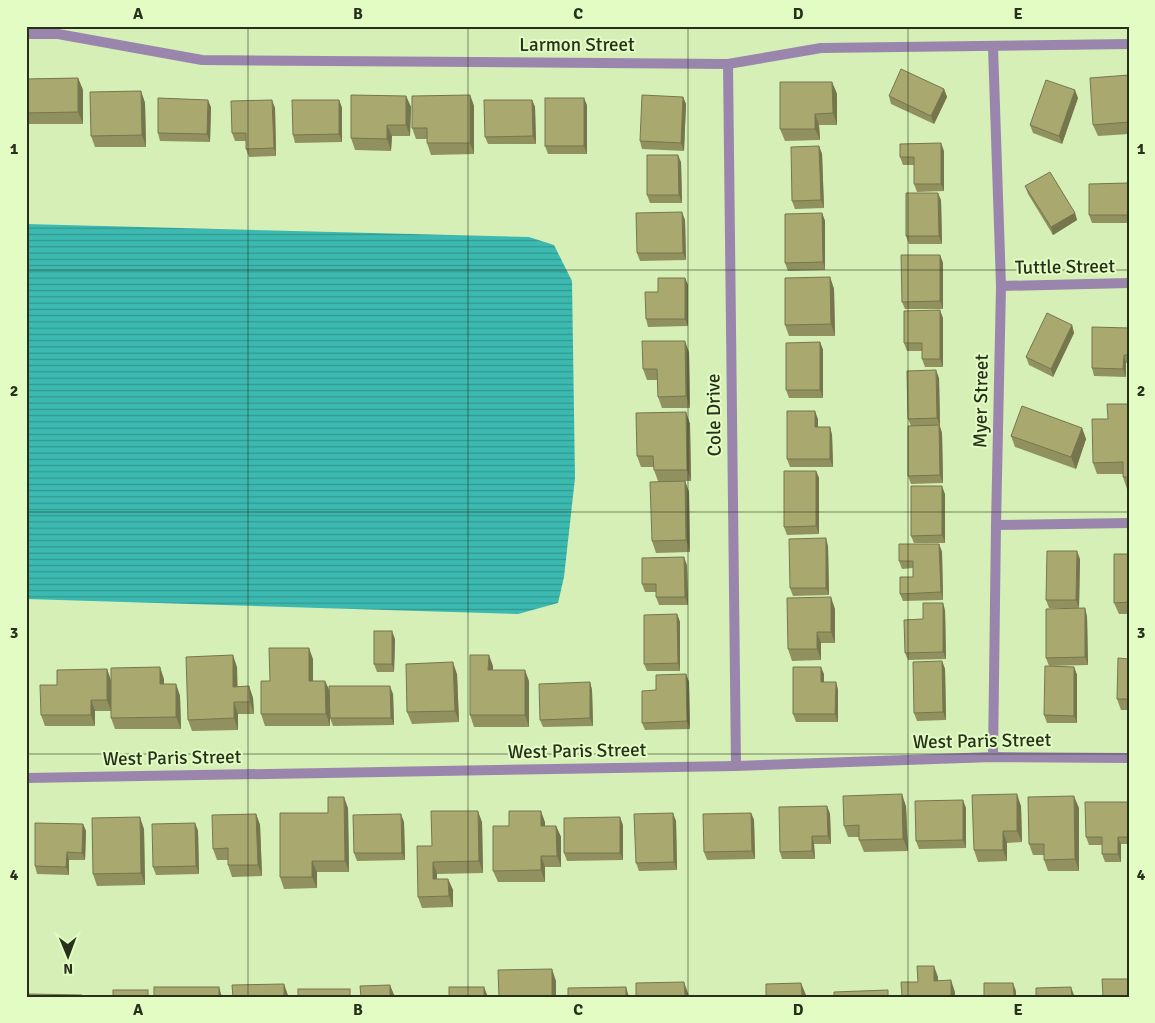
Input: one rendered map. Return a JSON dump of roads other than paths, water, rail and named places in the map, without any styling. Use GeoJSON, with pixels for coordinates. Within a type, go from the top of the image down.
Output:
{"type":"FeatureCollection","features":[{"type":"Feature","properties":{"kind":"street","name":"Larmon Street"},"geometry":{"type":"LineString","coordinates":[[26,34],[58,34],[202,60],[728,64],[821,48],[1129,44]]}},
{"type":"Feature","properties":{"kind":"street","name":"Myer Street"},"geometry":{"type":"LineString","coordinates":[[993,47],[1001,286],[993,756]]}},
{"type":"Feature","properties":{"kind":"street","name":"Cole Drive"},"geometry":{"type":"LineString","coordinates":[[728,64],[736,766]]}},
{"type":"Feature","properties":{"kind":"street","name":"Tuttle Street"},"geometry":{"type":"LineString","coordinates":[[1001,286],[1129,283]]}},
{"type":"Feature","properties":{"kind":"street"},"geometry":{"type":"LineString","coordinates":[[996,525],[1129,523]]}},
{"type":"Feature","properties":{"kind":"street","name":"West Paris Street"},"geometry":{"type":"LineString","coordinates":[[26,778],[736,766],[993,756],[1129,758]]}},
{"type":"Feature","properties":{"kind":"water"},"geometry":{"type":"Polygon","coordinates":[[[26,224],[529,237],[554,245],[572,281],[575,478],[564,577],[558,603],[518,614],[26,599],[26,224]]]}}]}
